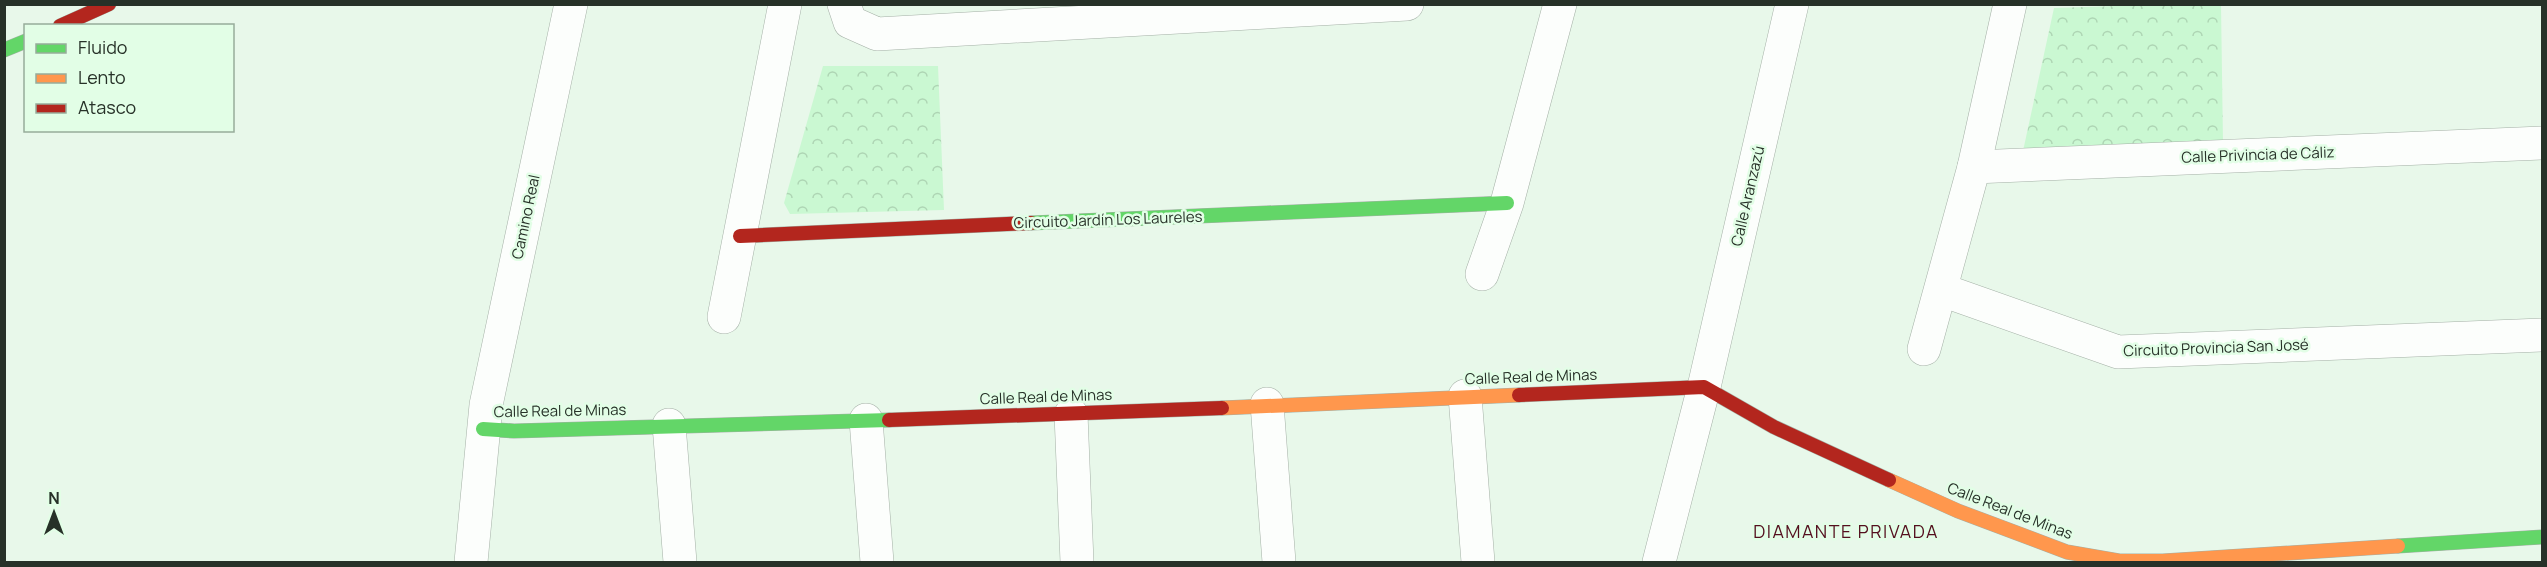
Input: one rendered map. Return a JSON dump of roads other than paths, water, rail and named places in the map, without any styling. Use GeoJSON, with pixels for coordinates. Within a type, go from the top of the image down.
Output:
{"type":"FeatureCollection","features":[{"type":"Feature","properties":{"kind":"street"},"geometry":{"type":"LineString","coordinates":[[64,24],[109,4]]}},
{"type":"Feature","properties":{"kind":"street","name":"Camino Real"},"geometry":{"type":"LineString","coordinates":[[471,562],[486,405],[571,4]]}},
{"type":"Feature","properties":{"kind":"street"},"geometry":{"type":"LineString","coordinates":[[724,317],[785,4]]}},
{"type":"Feature","properties":{"kind":"street"},"geometry":{"type":"LineString","coordinates":[[844,4],[850,22],[877,34],[1407,4]]}},
{"type":"Feature","properties":{"kind":"street"},"geometry":{"type":"LineString","coordinates":[[1482,274],[1506,203],[1560,4]]}},
{"type":"Feature","properties":{"kind":"street","name":"Calle Aranzazú"},"geometry":{"type":"LineString","coordinates":[[1659,562],[1704,387],[1792,4]]}},
{"type":"Feature","properties":{"kind":"street"},"geometry":{"type":"LineString","coordinates":[[1924,349],[1974,167],[2010,4]]}},
{"type":"Feature","properties":{"kind":"street"},"geometry":{"type":"LineString","coordinates":[[4,50],[24,41]]}},
{"type":"Feature","properties":{"kind":"street","name":"Calle Privincia de Cáliz"},"geometry":{"type":"LineString","coordinates":[[1974,167],[2542,143]]}},
{"type":"Feature","properties":{"kind":"street","name":"Circuito Jardín Los Laureles"},"geometry":{"type":"LineString","coordinates":[[740,236],[1506,203]]}},
{"type":"Feature","properties":{"kind":"street","name":"Circuito Provincia San José"},"geometry":{"type":"LineString","coordinates":[[1942,290],[2118,352],[2542,335]]}},
{"type":"Feature","properties":{"kind":"street","name":"Calle Real de Minas"},"geometry":{"type":"LineString","coordinates":[[483,429],[514,431],[1071,414],[1704,387],[1774,427],[1958,511],[2084,559],[2163,561],[2542,537]]}},
{"type":"Feature","properties":{"kind":"street"},"geometry":{"type":"LineString","coordinates":[[1465,396],[1478,562]]}},
{"type":"Feature","properties":{"kind":"street"},"geometry":{"type":"LineString","coordinates":[[1267,404],[1279,562]]}},
{"type":"Feature","properties":{"kind":"street"},"geometry":{"type":"LineString","coordinates":[[1071,414],[1077,562]]}},
{"type":"Feature","properties":{"kind":"street"},"geometry":{"type":"LineString","coordinates":[[866,420],[877,562]]}},
{"type":"Feature","properties":{"kind":"street"},"geometry":{"type":"LineString","coordinates":[[669,425],[680,562]]}},
{"type":"Feature","properties":{"kind":"district","name":"DIAMANTE PRIVADA"},"geometry":{"type":"Point","coordinates":[1846,532]}}]}
